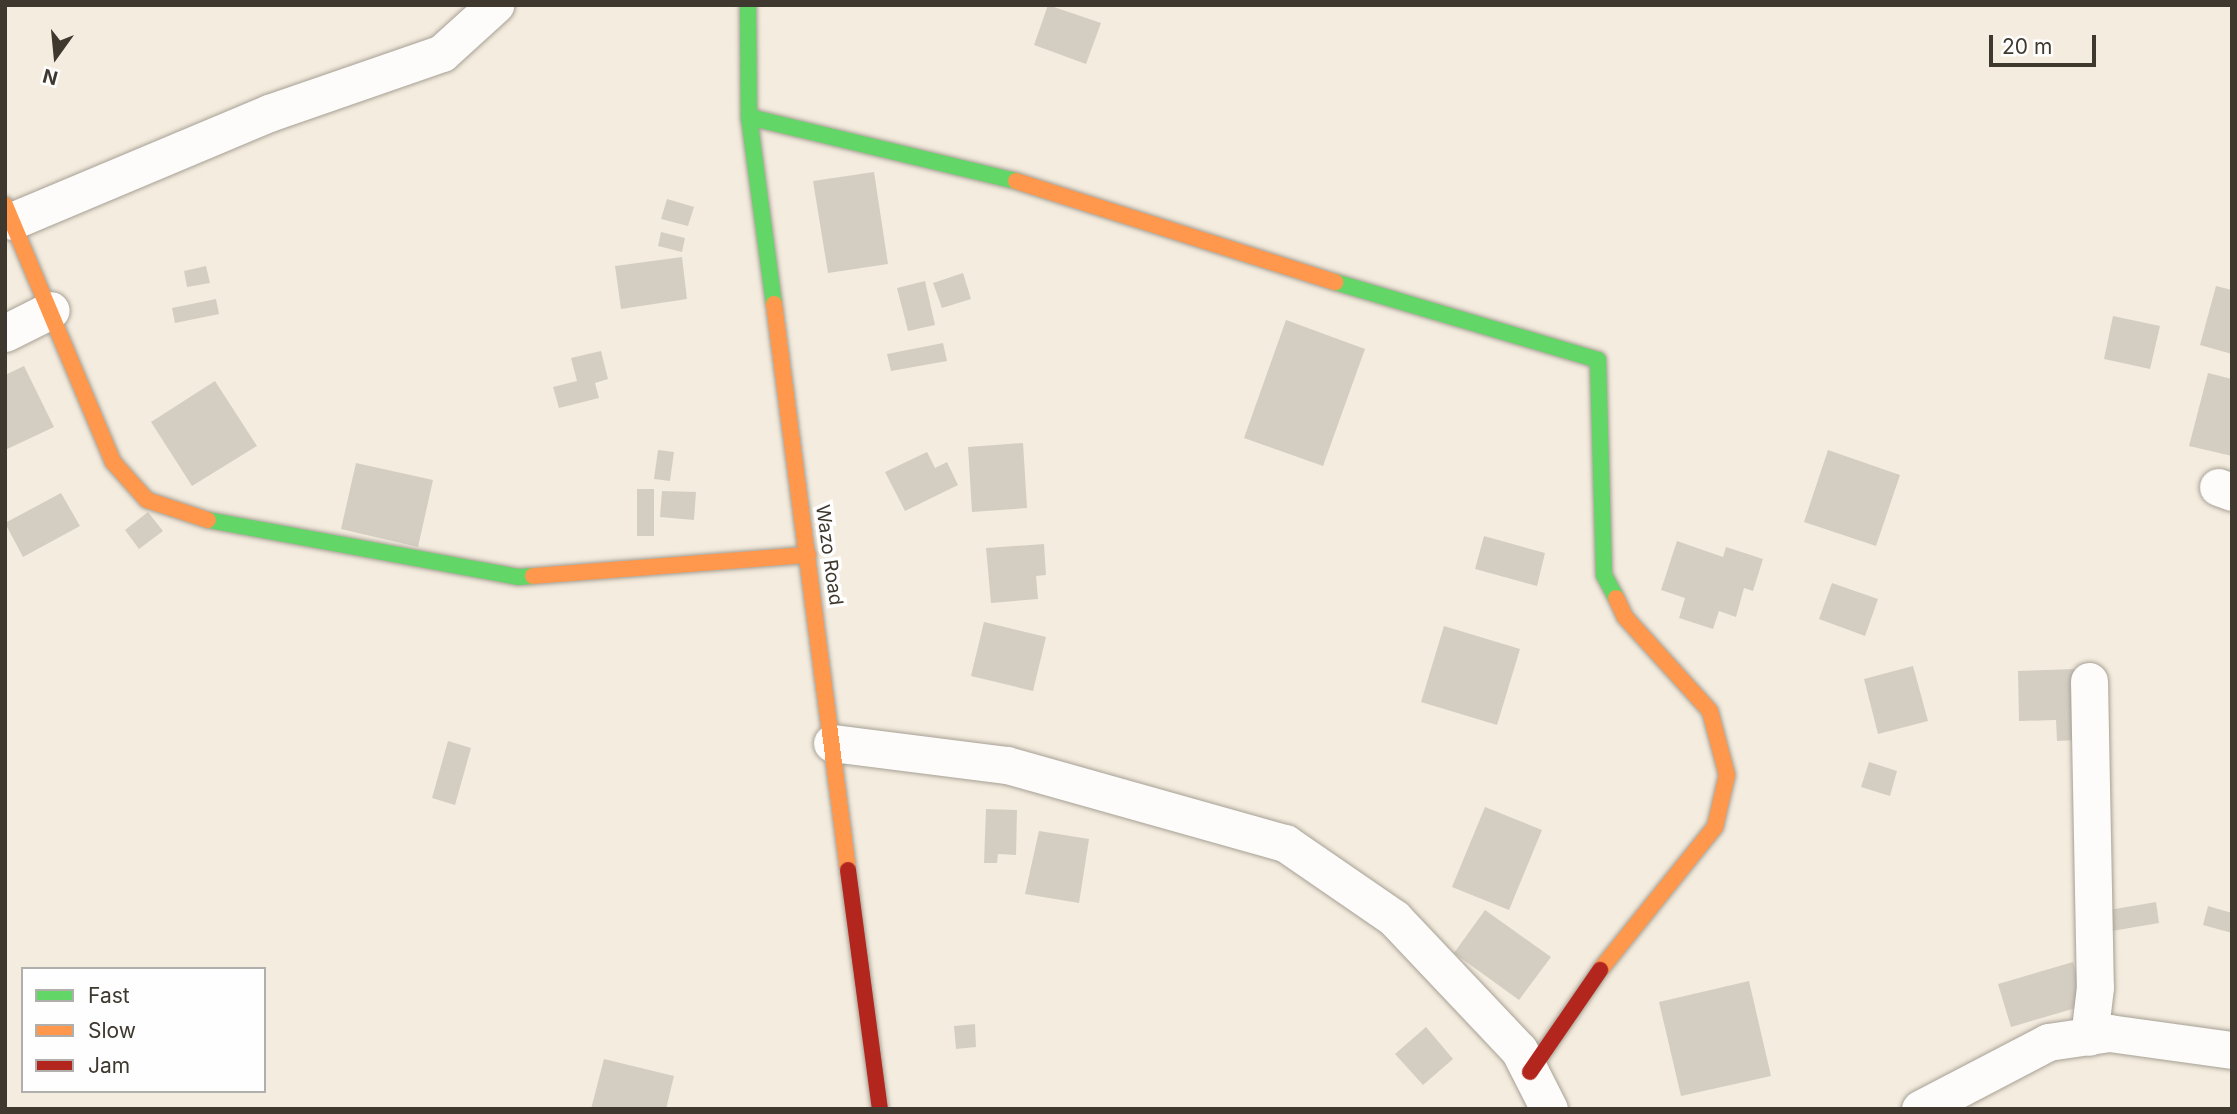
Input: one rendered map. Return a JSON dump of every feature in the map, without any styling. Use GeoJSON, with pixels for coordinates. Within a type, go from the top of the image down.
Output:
{"type":"FeatureCollection","features":[{"type":"Feature","properties":{"kind":"street"},"geometry":{"type":"LineString","coordinates":[[495,5],[442,53],[269,113],[9,213],[113,462],[147,500],[228,527],[360,545],[517,577],[807,555]]}},
{"type":"Feature","properties":{"kind":"street","name":"Wazo Road"},"geometry":{"type":"LineString","coordinates":[[748,5],[749,117],[880,1109]]}},
{"type":"Feature","properties":{"kind":"street"},"geometry":{"type":"LineString","coordinates":[[749,117],[1064,193],[1182,237],[1598,360],[1604,575],[1625,617],[1710,710],[1727,775],[1714,827],[1580,995],[1530,1072]]}},
{"type":"Feature","properties":{"kind":"street"},"geometry":{"type":"LineString","coordinates":[[5,333],[51,310]]}},
{"type":"Feature","properties":{"kind":"street"},"geometry":{"type":"LineString","coordinates":[[2089,681],[2095,987],[2089,1037]]}},
{"type":"Feature","properties":{"kind":"street"},"geometry":{"type":"LineString","coordinates":[[832,743],[1007,765],[1284,844],[1394,918],[1519,1050],[1549,1109]]}},
{"type":"Feature","properties":{"kind":"street"},"geometry":{"type":"LineString","coordinates":[[1920,1109],[2048,1042],[2109,1033],[2232,1050]]}},
{"type":"Feature","properties":{"kind":"building"},"geometry":{"type":"Polygon","coordinates":[[[1048,5],[1101,23],[1086,64],[1034,45],[1048,5]]]}},
{"type":"Feature","properties":{"kind":"building"},"geometry":{"type":"Polygon","coordinates":[[[874,172],[888,264],[828,273],[813,181],[874,172]]]}},
{"type":"Feature","properties":{"kind":"building"},"geometry":{"type":"Polygon","coordinates":[[[667,199],[694,207],[688,226],[661,219],[667,199]]]}},
{"type":"Feature","properties":{"kind":"building"},"geometry":{"type":"Polygon","coordinates":[[[661,232],[685,238],[682,252],[658,246],[661,232]]]}},
{"type":"Feature","properties":{"kind":"building"},"geometry":{"type":"Polygon","coordinates":[[[682,257],[687,299],[621,309],[615,266],[682,257]]]}},
{"type":"Feature","properties":{"kind":"building"},"geometry":{"type":"Polygon","coordinates":[[[206,266],[210,283],[187,287],[184,271],[206,266]]]}},
{"type":"Feature","properties":{"kind":"building"},"geometry":{"type":"Polygon","coordinates":[[[963,273],[971,299],[942,308],[933,283],[963,273]]]}},
{"type":"Feature","properties":{"kind":"building"},"geometry":{"type":"Polygon","coordinates":[[[925,281],[935,325],[908,331],[897,288],[925,281]]]}},
{"type":"Feature","properties":{"kind":"building"},"geometry":{"type":"Polygon","coordinates":[[[2216,286],[2232,290],[2232,354],[2200,345],[2216,286]]]}},
{"type":"Feature","properties":{"kind":"building"},"geometry":{"type":"Polygon","coordinates":[[[216,299],[219,314],[175,323],[172,308],[216,299]]]}},
{"type":"Feature","properties":{"kind":"building"},"geometry":{"type":"Polygon","coordinates":[[[2113,316],[2160,326],[2150,369],[2104,359],[2113,316]]]}},
{"type":"Feature","properties":{"kind":"building"},"geometry":{"type":"Polygon","coordinates":[[[1286,320],[1365,349],[1323,466],[1244,438],[1286,320]]]}},
{"type":"Feature","properties":{"kind":"building"},"geometry":{"type":"Polygon","coordinates":[[[943,343],[947,361],[891,371],[887,354],[943,343]]]}},
{"type":"Feature","properties":{"kind":"building"},"geometry":{"type":"Polygon","coordinates":[[[601,351],[608,379],[595,383],[599,398],[559,408],[553,387],[577,381],[571,358],[601,351]]]}},
{"type":"Feature","properties":{"kind":"building"},"geometry":{"type":"Polygon","coordinates":[[[24,366],[54,427],[5,450],[5,375],[24,366]]]}},
{"type":"Feature","properties":{"kind":"building"},"geometry":{"type":"Polygon","coordinates":[[[2208,373],[2232,379],[2232,456],[2189,446],[2208,373]]]}},
{"type":"Feature","properties":{"kind":"building"},"geometry":{"type":"Polygon","coordinates":[[[215,381],[257,446],[192,486],[151,422],[215,381]]]}},
{"type":"Feature","properties":{"kind":"building"},"geometry":{"type":"Polygon","coordinates":[[[1023,443],[1027,508],[972,512],[968,447],[1023,443]]]}},
{"type":"Feature","properties":{"kind":"building"},"geometry":{"type":"Polygon","coordinates":[[[658,450],[674,452],[670,481],[654,479],[658,450]]]}},
{"type":"Feature","properties":{"kind":"building"},"geometry":{"type":"Polygon","coordinates":[[[1828,450],[1900,475],[1876,546],[1804,522],[1828,450]]]}},
{"type":"Feature","properties":{"kind":"building"},"geometry":{"type":"Polygon","coordinates":[[[927,452],[935,468],[947,462],[958,485],[905,511],[885,472],[927,452]]]}},
{"type":"Feature","properties":{"kind":"building"},"geometry":{"type":"Polygon","coordinates":[[[356,463],[433,480],[418,547],[341,529],[356,463]]]}},
{"type":"Feature","properties":{"kind":"building"},"geometry":{"type":"Polygon","coordinates":[[[637,489],[654,489],[654,536],[637,536],[637,489]]]}},
{"type":"Feature","properties":{"kind":"building"},"geometry":{"type":"Polygon","coordinates":[[[662,491],[696,492],[694,520],[660,517],[662,491]]]}},
{"type":"Feature","properties":{"kind":"building"},"geometry":{"type":"Polygon","coordinates":[[[61,493],[80,526],[23,557],[5,523],[61,493]]]}},
{"type":"Feature","properties":{"kind":"building"},"geometry":{"type":"Polygon","coordinates":[[[148,512],[163,531],[139,549],[125,530],[148,512]]]}},
{"type":"Feature","properties":{"kind":"building"},"geometry":{"type":"Polygon","coordinates":[[[1484,536],[1545,553],[1537,586],[1475,569],[1484,536]]]}},
{"type":"Feature","properties":{"kind":"building"},"geometry":{"type":"Polygon","coordinates":[[[1677,541],[1723,557],[1726,547],[1763,559],[1753,591],[1744,588],[1736,617],[1719,611],[1713,629],[1679,618],[1685,598],[1661,590],[1677,541]]]}},
{"type":"Feature","properties":{"kind":"building"},"geometry":{"type":"Polygon","coordinates":[[[1044,544],[1046,575],[1036,576],[1038,599],[991,603],[986,548],[1044,544]]]}},
{"type":"Feature","properties":{"kind":"building"},"geometry":{"type":"Polygon","coordinates":[[[1832,583],[1878,599],[1865,636],[1819,619],[1832,583]]]}},
{"type":"Feature","properties":{"kind":"building"},"geometry":{"type":"Polygon","coordinates":[[[984,622],[1046,637],[1033,691],[971,676],[984,622]]]}},
{"type":"Feature","properties":{"kind":"building"},"geometry":{"type":"Polygon","coordinates":[[[1444,626],[1520,649],[1497,725],[1421,702],[1444,626]]]}},
{"type":"Feature","properties":{"kind":"building"},"geometry":{"type":"Polygon","coordinates":[[[1913,666],[1928,721],[1878,734],[1864,679],[1913,666]]]}},
{"type":"Feature","properties":{"kind":"building"},"geometry":{"type":"Polygon","coordinates":[[[2074,669],[2077,740],[2057,741],[2056,720],[2019,721],[2018,671],[2074,669]]]}},
{"type":"Feature","properties":{"kind":"building"},"geometry":{"type":"Polygon","coordinates":[[[448,741],[471,748],[455,805],[432,798],[448,741]]]}},
{"type":"Feature","properties":{"kind":"building"},"geometry":{"type":"Polygon","coordinates":[[[1869,762],[1897,771],[1890,796],[1861,787],[1869,762]]]}},
{"type":"Feature","properties":{"kind":"building"},"geometry":{"type":"Polygon","coordinates":[[[1485,807],[1542,830],[1509,910],[1452,887],[1485,807]]]}},
{"type":"Feature","properties":{"kind":"building"},"geometry":{"type":"Polygon","coordinates":[[[986,809],[1017,810],[1016,855],[998,854],[997,863],[984,863],[986,809]]]}},
{"type":"Feature","properties":{"kind":"building"},"geometry":{"type":"Polygon","coordinates":[[[1039,831],[1089,839],[1079,903],[1025,894],[1039,831]]]}},
{"type":"Feature","properties":{"kind":"building"},"geometry":{"type":"Polygon","coordinates":[[[2156,902],[2159,923],[2112,931],[2109,910],[2156,902]]]}},
{"type":"Feature","properties":{"kind":"building"},"geometry":{"type":"Polygon","coordinates":[[[2208,906],[2232,913],[2232,933],[2203,925],[2208,906]]]}},
{"type":"Feature","properties":{"kind":"building"},"geometry":{"type":"Polygon","coordinates":[[[1485,910],[1551,957],[1519,1000],[1454,953],[1485,910]]]}},
{"type":"Feature","properties":{"kind":"building"},"geometry":{"type":"Polygon","coordinates":[[[2073,962],[2086,1005],[2011,1027],[1998,984],[2073,962]]]}},
{"type":"Feature","properties":{"kind":"building"},"geometry":{"type":"Polygon","coordinates":[[[1749,981],[1771,1076],[1681,1096],[1659,1002],[1749,981]]]}},
{"type":"Feature","properties":{"kind":"building"},"geometry":{"type":"Polygon","coordinates":[[[975,1024],[976,1047],[956,1049],[954,1026],[975,1024]]]}},
{"type":"Feature","properties":{"kind":"building"},"geometry":{"type":"Polygon","coordinates":[[[1426,1027],[1453,1059],[1423,1085],[1395,1054],[1426,1027]]]}},
{"type":"Feature","properties":{"kind":"building"},"geometry":{"type":"Polygon","coordinates":[[[604,1059],[674,1076],[666,1109],[591,1109],[604,1059]]]}},
{"type":"Feature","properties":{"kind":"traffic: fast"},"geometry":{"type":"LineString","coordinates":[[748,5],[749,117],[774,304]]}},
{"type":"Feature","properties":{"kind":"traffic: fast"},"geometry":{"type":"LineString","coordinates":[[749,117],[1016,181]]}},
{"type":"Feature","properties":{"kind":"traffic: fast"},"geometry":{"type":"LineString","coordinates":[[1335,282],[1598,360],[1604,575],[1616,598]]}},
{"type":"Feature","properties":{"kind":"traffic: fast"},"geometry":{"type":"LineString","coordinates":[[208,520],[518,577],[533,576]]}},
{"type":"Feature","properties":{"kind":"traffic: slow"},"geometry":{"type":"LineString","coordinates":[[1016,181],[1335,282]]}},
{"type":"Feature","properties":{"kind":"traffic: slow"},"geometry":{"type":"LineString","coordinates":[[5,205],[113,462],[147,500],[208,520]]}},
{"type":"Feature","properties":{"kind":"traffic: slow"},"geometry":{"type":"LineString","coordinates":[[774,304],[848,870]]}},
{"type":"Feature","properties":{"kind":"traffic: slow"},"geometry":{"type":"LineString","coordinates":[[533,576],[808,555]]}},
{"type":"Feature","properties":{"kind":"traffic: slow"},"geometry":{"type":"LineString","coordinates":[[1600,970],[1715,827],[1727,775],[1710,711],[1625,617],[1616,598]]}},
{"type":"Feature","properties":{"kind":"traffic: jam"},"geometry":{"type":"LineString","coordinates":[[848,870],[880,1109]]}},
{"type":"Feature","properties":{"kind":"traffic: jam"},"geometry":{"type":"LineString","coordinates":[[1530,1072],[1600,970]]}}]}
